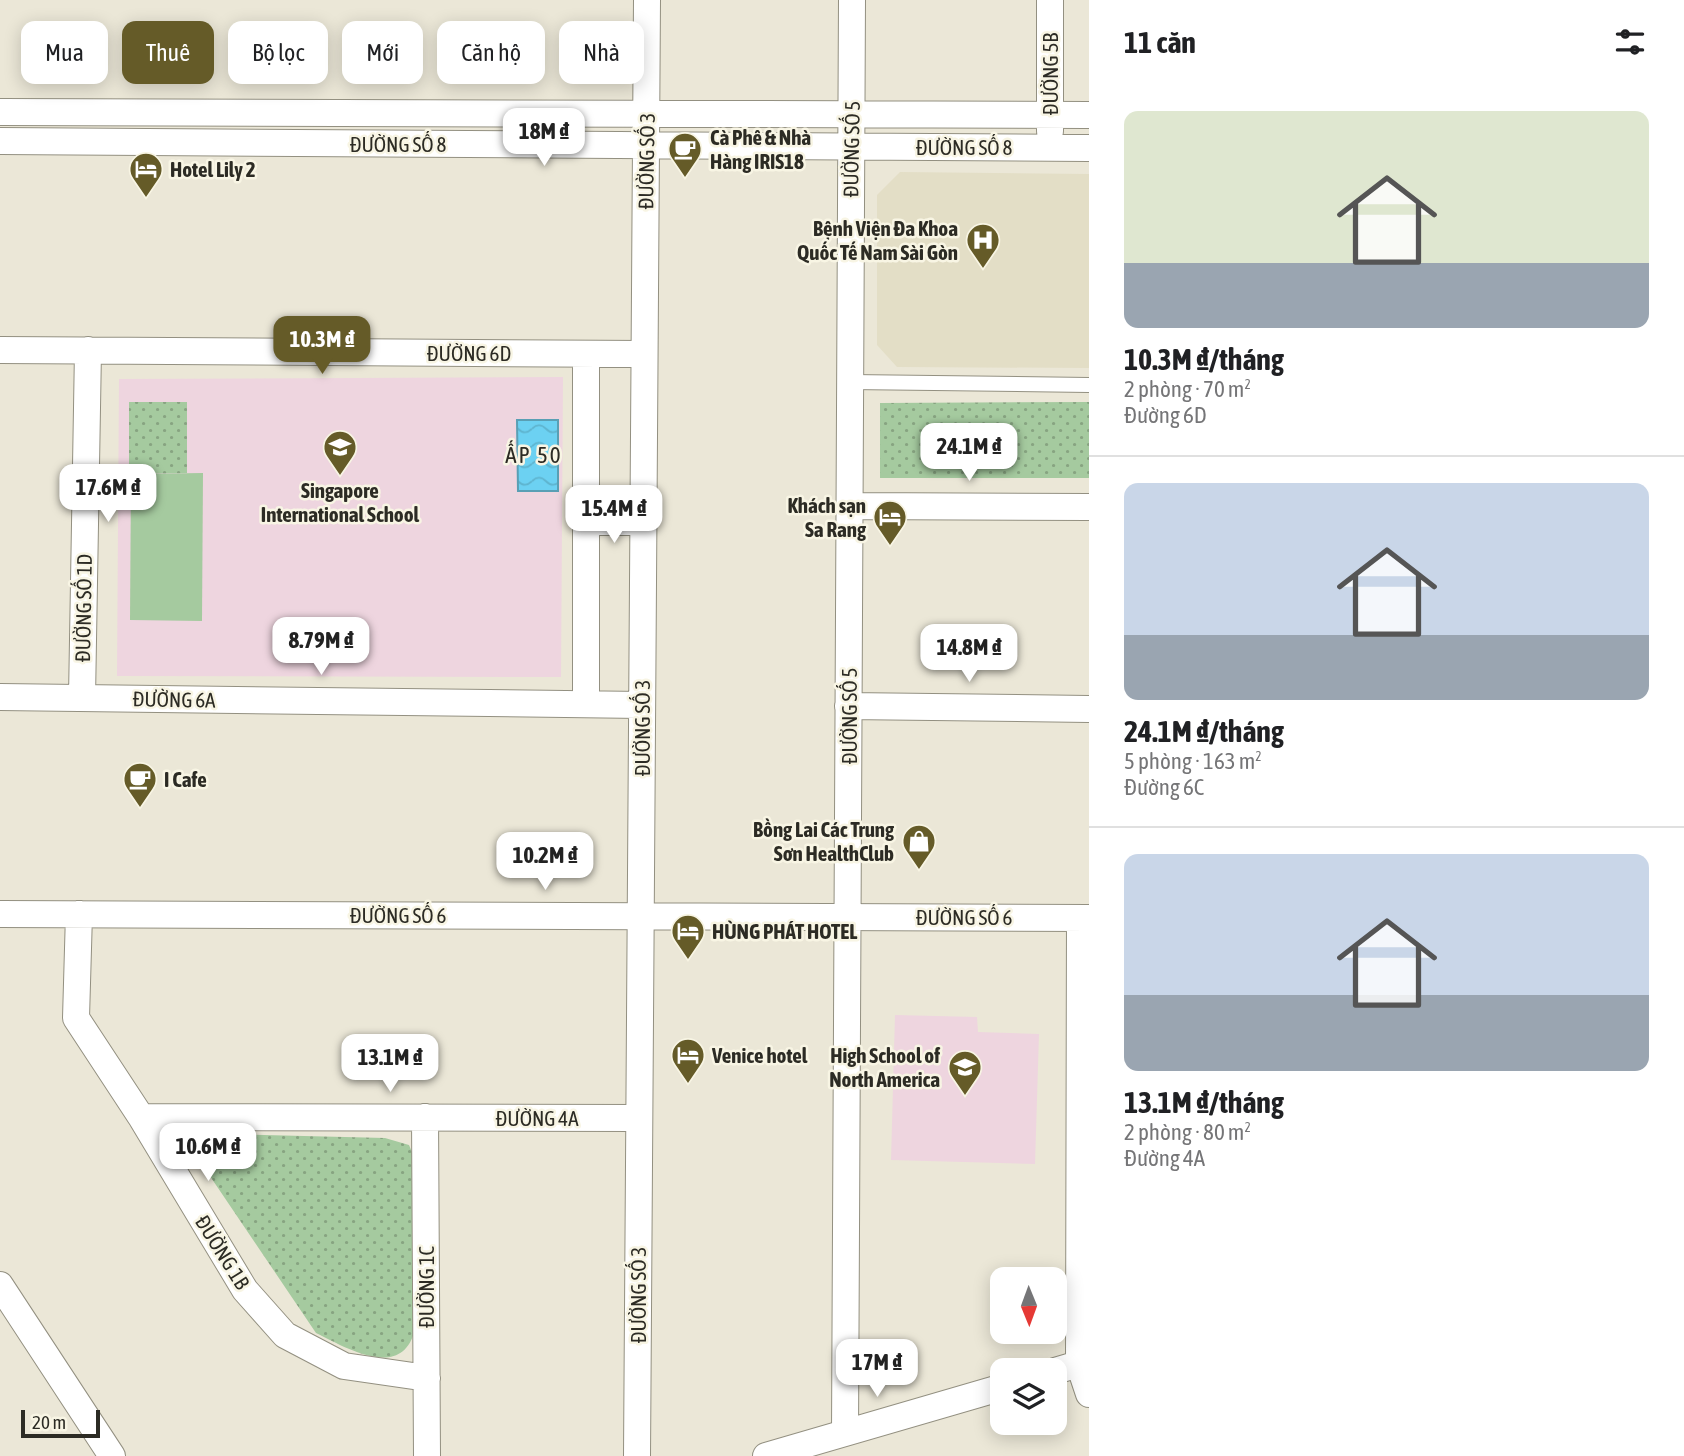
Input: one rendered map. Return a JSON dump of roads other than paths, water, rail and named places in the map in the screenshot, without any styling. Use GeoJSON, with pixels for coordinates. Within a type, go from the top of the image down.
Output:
{"type":"FeatureCollection","features":[{"type":"Feature","properties":{"kind":"street","name":"ĐƯỜNG SỐ 3"},"geometry":{"type":"LineString","coordinates":[[637,1456],[647,0]]}},
{"type":"Feature","properties":{"kind":"street","name":"ĐƯỜNG SỐ 5"},"geometry":{"type":"LineString","coordinates":[[845,1433],[852,0]]}},
{"type":"Feature","properties":{"kind":"street","name":"ĐƯỜNG 5B"},"geometry":{"type":"LineString","coordinates":[[1049,148],[1050,0]]}},
{"type":"Feature","properties":{"kind":"street","name":"ĐƯỜNG SỐ 8"},"geometry":{"type":"LineString","coordinates":[[0,112],[1089,115]]}},
{"type":"Feature","properties":{"kind":"street","name":"ĐƯỜNG SỐ 8"},"geometry":{"type":"LineString","coordinates":[[0,141],[1089,148]]}},
{"type":"Feature","properties":{"kind":"street","name":"ĐƯỜNG 6D"},"geometry":{"type":"LineString","coordinates":[[0,350],[644,354]]}},
{"type":"Feature","properties":{"kind":"street","name":"ĐƯỜNG SỐ 1D"},"geometry":{"type":"LineString","coordinates":[[82,698],[88,351]]}},
{"type":"Feature","properties":{"kind":"street"},"geometry":{"type":"LineString","coordinates":[[586,354],[586,704]]}},
{"type":"Feature","properties":{"kind":"street"},"geometry":{"type":"LineString","coordinates":[[850,506],[1089,507]]}},
{"type":"Feature","properties":{"kind":"street"},"geometry":{"type":"LineString","coordinates":[[586,522],[643,522]]}},
{"type":"Feature","properties":{"kind":"street","name":"ĐƯỜNG 6A"},"geometry":{"type":"LineString","coordinates":[[0,696],[642,705]]}},
{"type":"Feature","properties":{"kind":"street"},"geometry":{"type":"LineString","coordinates":[[849,706],[1089,709]]}},
{"type":"Feature","properties":{"kind":"street","name":"ĐƯỜNG SỐ 6"},"geometry":{"type":"LineString","coordinates":[[0,914],[1084,918]]}},
{"type":"Feature","properties":{"kind":"street","name":"ĐƯỜNG 1B"},"geometry":{"type":"LineString","coordinates":[[79,914],[76,1018],[141,1117],[245,1290],[285,1335],[344,1366],[427,1378]]}},
{"type":"Feature","properties":{"kind":"street"},"geometry":{"type":"LineString","coordinates":[[1084,918],[1074,1365],[1089,1394]]}},
{"type":"Feature","properties":{"kind":"street","name":"ĐƯỜNG 4A"},"geometry":{"type":"LineString","coordinates":[[141,1117],[639,1118]]}},
{"type":"Feature","properties":{"kind":"street","name":"ĐƯỜNG 1C"},"geometry":{"type":"LineString","coordinates":[[425,1117],[427,1456]]}},
{"type":"Feature","properties":{"kind":"street"},"geometry":{"type":"LineString","coordinates":[[0,1285],[112,1456]]}},
{"type":"Feature","properties":{"kind":"street"},"geometry":{"type":"LineString","coordinates":[[765,1456],[990,1391]]}},
{"type":"Feature","properties":{"kind":"lane"},"geometry":{"type":"LineString","coordinates":[[850,382],[1089,385]]}},
{"type":"Feature","properties":{"kind":"water"},"geometry":{"type":"Polygon","coordinates":[[[517,420],[558,420],[558,491],[518,491],[517,420]]]}},
{"type":"Feature","properties":{"kind":"place","name":"Cà Phê & Nhà Hàng IRIS18"},"geometry":{"type":"Point","coordinates":[685,179]}},
{"type":"Feature","properties":{"kind":"place","name":"Hotel Lily 2"},"geometry":{"type":"Point","coordinates":[146,199]}},
{"type":"Feature","properties":{"kind":"place","name":"Bệnh Viện Đa Khoa Quốc Tế Nam Sài Gòn"},"geometry":{"type":"Point","coordinates":[983,270]}},
{"type":"Feature","properties":{"kind":"place","name":"Singapore International School"},"geometry":{"type":"Point","coordinates":[340,477]}},
{"type":"Feature","properties":{"kind":"place","name":"Khách sạn Sa Rang"},"geometry":{"type":"Point","coordinates":[890,547]}},
{"type":"Feature","properties":{"kind":"place","name":"I Cafe"},"geometry":{"type":"Point","coordinates":[140,809]}},
{"type":"Feature","properties":{"kind":"place","name":"Bồng Lai Các Trung Sơn HealthClub"},"geometry":{"type":"Point","coordinates":[919,871]}},
{"type":"Feature","properties":{"kind":"place","name":"HÙNG PHÁT HOTEL"},"geometry":{"type":"Point","coordinates":[688,961]}},
{"type":"Feature","properties":{"kind":"place","name":"Venice hotel"},"geometry":{"type":"Point","coordinates":[688,1085]}},
{"type":"Feature","properties":{"kind":"place","name":"High School of North America"},"geometry":{"type":"Point","coordinates":[965,1097]}},
{"type":"Feature","properties":{"kind":"district","name":"ẤP 50"},"geometry":{"type":"Point","coordinates":[534,455]}}]}
